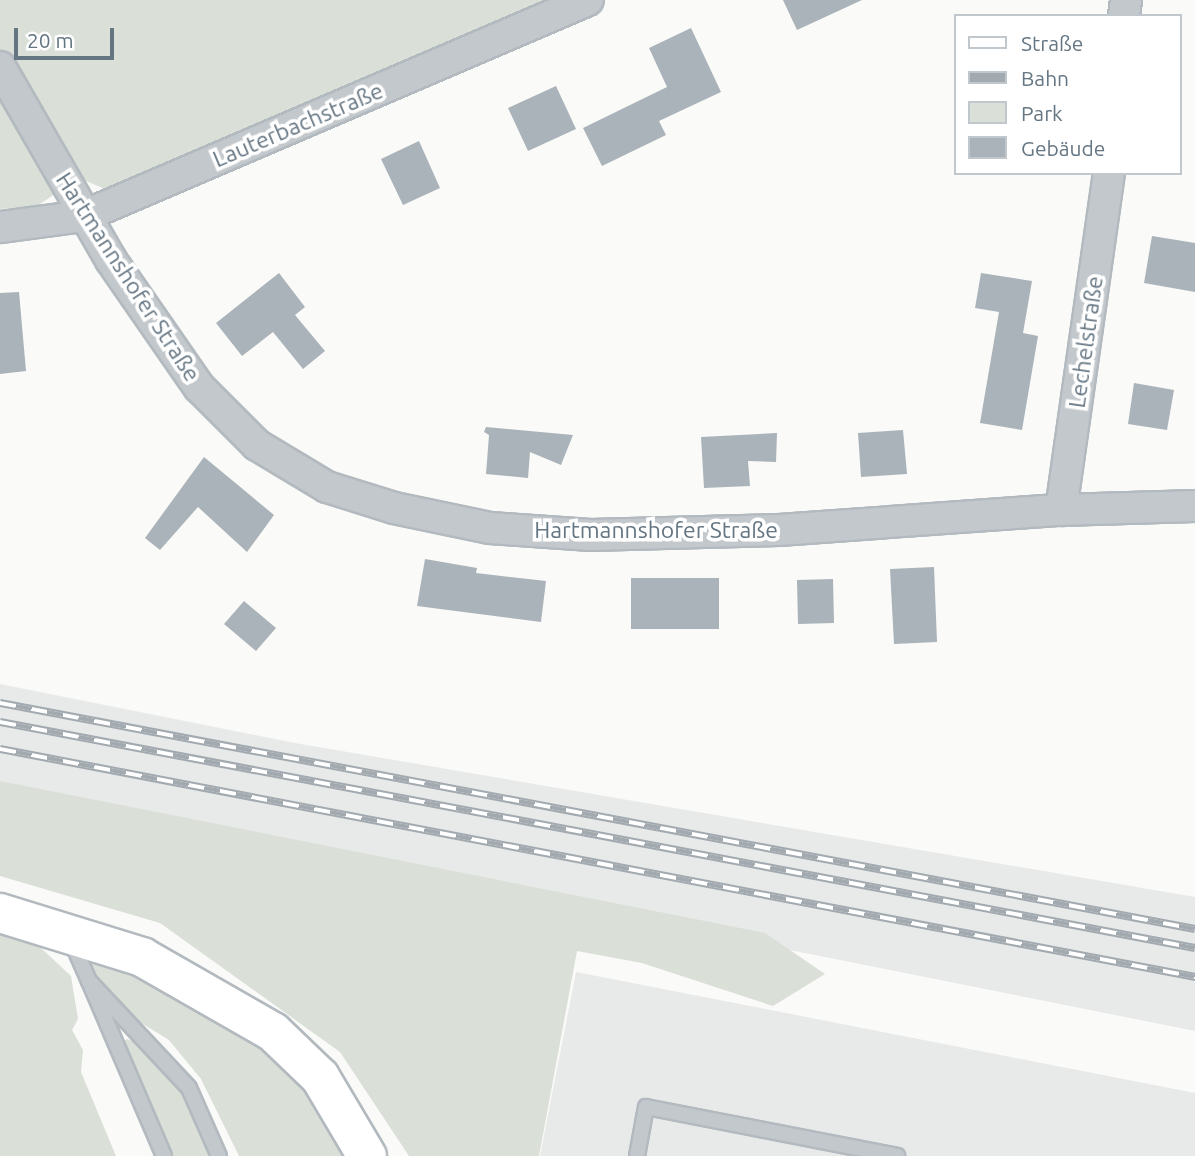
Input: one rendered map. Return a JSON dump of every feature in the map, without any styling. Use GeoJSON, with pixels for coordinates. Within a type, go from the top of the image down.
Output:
{"type":"FeatureCollection","features":[{"type":"Feature","properties":{"kind":"street","name":"Lauterbachstraße"},"geometry":{"type":"LineString","coordinates":[[0,227],[84,216],[589,0]]}},
{"type":"Feature","properties":{"kind":"street","name":"Hartmannshofer Straße"},"geometry":{"type":"LineString","coordinates":[[0,67],[84,216],[199,387],[257,445],[327,487],[394,508],[490,528],[591,535],[779,530],[1061,510],[1195,506]]}},
{"type":"Feature","properties":{"kind":"street","name":"Lechelstraße"},"geometry":{"type":"LineString","coordinates":[[1061,510],[1109,175]]}},
{"type":"Feature","properties":{"kind":"street"},"geometry":{"type":"LineString","coordinates":[[0,913],[142,957],[273,1032],[320,1077],[367,1156]]}},
{"type":"Feature","properties":{"kind":"lane"},"geometry":{"type":"LineString","coordinates":[[68,935],[164,1156]]}},
{"type":"Feature","properties":{"kind":"lane"},"geometry":{"type":"LineString","coordinates":[[89,981],[188,1088],[219,1156]]}},
{"type":"Feature","properties":{"kind":"lane"},"geometry":{"type":"LineString","coordinates":[[637,1156],[646,1107],[897,1156]]}},
{"type":"Feature","properties":{"kind":"shaded area"},"geometry":{"type":"Polygon","coordinates":[[[0,684],[295,743],[1195,897],[1195,1031],[0,792],[0,684]]]}},
{"type":"Feature","properties":{"kind":"shaded area"},"geometry":{"type":"Polygon","coordinates":[[[576,972],[1195,1093],[1195,1156],[540,1156],[576,972]]]}},
{"type":"Feature","properties":{"kind":"green space"},"geometry":{"type":"Polygon","coordinates":[[[0,0],[557,0],[163,168],[105,189],[79,178],[37,206],[0,209],[0,0]]]}},
{"type":"Feature","properties":{"kind":"green space"},"geometry":{"type":"Polygon","coordinates":[[[0,781],[765,933],[825,974],[773,1006],[642,963],[577,951],[539,1156],[409,1156],[340,1052],[160,923],[0,876],[0,781]]]}},
{"type":"Feature","properties":{"kind":"green space"},"geometry":{"type":"Polygon","coordinates":[[[0,930],[26,934],[71,976],[78,1019],[72,1030],[83,1050],[81,1072],[116,1156],[0,1156],[0,930]]]}},
{"type":"Feature","properties":{"kind":"green space"},"geometry":{"type":"Polygon","coordinates":[[[96,962],[152,982],[252,1033],[329,1115],[350,1156],[239,1156],[201,1079],[169,1040],[138,1021],[92,1006],[81,972],[96,962]]]}},
{"type":"Feature","properties":{"kind":"green space"},"geometry":{"type":"Polygon","coordinates":[[[127,1039],[143,1045],[178,1086],[210,1156],[168,1156],[121,1043],[127,1039]]]}},
{"type":"Feature","properties":{"kind":"building"},"geometry":{"type":"Polygon","coordinates":[[[783,0],[862,0],[797,30],[783,0]]]}},
{"type":"Feature","properties":{"kind":"building"},"geometry":{"type":"Polygon","coordinates":[[[691,28],[721,92],[659,121],[666,135],[602,166],[583,128],[667,87],[649,48],[691,28]]]}},
{"type":"Feature","properties":{"kind":"building"},"geometry":{"type":"Polygon","coordinates":[[[556,86],[576,129],[528,151],[508,108],[556,86]]]}},
{"type":"Feature","properties":{"kind":"building"},"geometry":{"type":"Polygon","coordinates":[[[419,141],[440,188],[403,205],[381,159],[419,141]]]}},
{"type":"Feature","properties":{"kind":"building"},"geometry":{"type":"Polygon","coordinates":[[[1152,236],[1195,243],[1195,292],[1144,283],[1152,236]]]}},
{"type":"Feature","properties":{"kind":"building"},"geometry":{"type":"Polygon","coordinates":[[[279,273],[305,307],[295,315],[325,351],[303,369],[273,332],[242,356],[216,323],[279,273]]]}},
{"type":"Feature","properties":{"kind":"building"},"geometry":{"type":"Polygon","coordinates":[[[981,273],[1032,281],[1023,333],[1038,336],[1022,430],[980,423],[999,312],[975,308],[981,273]]]}},
{"type":"Feature","properties":{"kind":"building"},"geometry":{"type":"Polygon","coordinates":[[[19,292],[26,371],[0,374],[0,293],[19,292]]]}},
{"type":"Feature","properties":{"kind":"building"},"geometry":{"type":"Polygon","coordinates":[[[1134,383],[1174,390],[1167,430],[1128,424],[1134,383]]]}},
{"type":"Feature","properties":{"kind":"building"},"geometry":{"type":"Polygon","coordinates":[[[486,427],[573,435],[561,465],[530,452],[528,478],[486,474],[489,435],[484,432],[486,427]]]}},
{"type":"Feature","properties":{"kind":"building"},"geometry":{"type":"Polygon","coordinates":[[[903,430],[907,474],[861,477],[858,433],[903,430]]]}},
{"type":"Feature","properties":{"kind":"building"},"geometry":{"type":"Polygon","coordinates":[[[777,433],[776,462],[748,461],[750,486],[704,488],[701,437],[777,433]]]}},
{"type":"Feature","properties":{"kind":"building"},"geometry":{"type":"Polygon","coordinates":[[[204,457],[274,515],[247,552],[198,507],[160,550],[145,538],[204,457]]]}},
{"type":"Feature","properties":{"kind":"building"},"geometry":{"type":"Polygon","coordinates":[[[425,559],[477,568],[476,573],[546,581],[541,622],[417,606],[425,559]]]}},
{"type":"Feature","properties":{"kind":"building"},"geometry":{"type":"Polygon","coordinates":[[[934,567],[937,642],[894,644],[890,569],[934,567]]]}},
{"type":"Feature","properties":{"kind":"building"},"geometry":{"type":"Polygon","coordinates":[[[631,578],[719,578],[719,629],[631,629],[631,578]]]}},
{"type":"Feature","properties":{"kind":"building"},"geometry":{"type":"Polygon","coordinates":[[[833,579],[834,623],[798,624],[797,580],[833,579]]]}},
{"type":"Feature","properties":{"kind":"building"},"geometry":{"type":"Polygon","coordinates":[[[244,601],[276,628],[256,651],[224,624],[244,601]]]}},
{"type":"Feature","properties":{"kind":"railway"},"geometry":{"type":"LineString","coordinates":[[0,703],[1195,929]]}},
{"type":"Feature","properties":{"kind":"railway"},"geometry":{"type":"LineString","coordinates":[[0,722],[1195,948]]}},
{"type":"Feature","properties":{"kind":"railway"},"geometry":{"type":"LineString","coordinates":[[0,749],[1195,977]]}}]}
